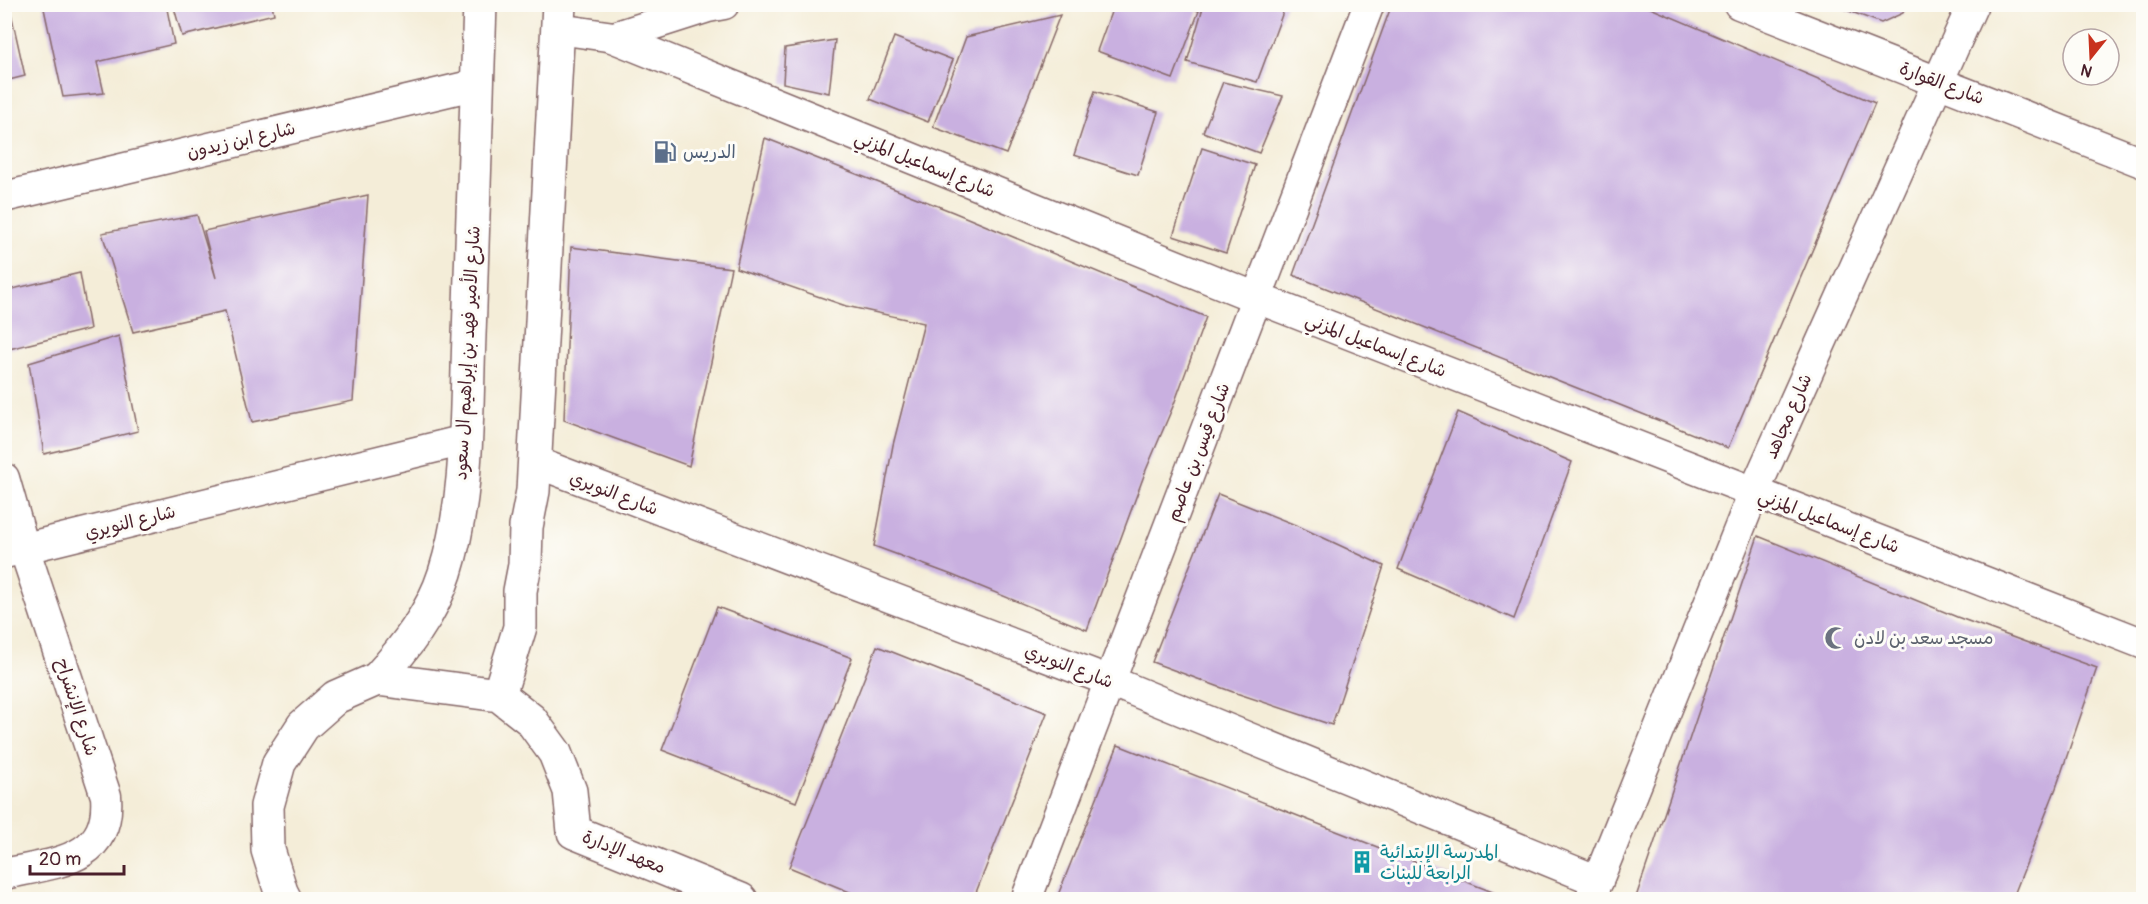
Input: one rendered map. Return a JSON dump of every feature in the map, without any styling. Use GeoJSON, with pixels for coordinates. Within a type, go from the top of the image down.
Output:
{"type":"FeatureCollection","features":[{"type":"Feature","properties":{"kind":"main road","name":"شارع الأمير فهد بن إبراهيم ال سعود"},"geometry":{"type":"LineString","coordinates":[[285,900],[268,850],[267,806],[279,763],[303,726],[336,697],[377,679],[404,648],[427,614],[444,575],[455,536],[465,440],[480,4]]}},
{"type":"Feature","properties":{"kind":"main road"},"geometry":{"type":"LineString","coordinates":[[377,679],[499,695],[520,627],[520,591],[525,565],[526,527],[533,490],[535,462],[558,17]]}},
{"type":"Feature","properties":{"kind":"main road","name":"معهد الإدارة"},"geometry":{"type":"LineString","coordinates":[[499,695],[531,720],[555,753],[570,791],[574,832],[741,900]]}},
{"type":"Feature","properties":{"kind":"street"},"geometry":{"type":"LineString","coordinates":[[558,17],[612,37],[724,4]]}},
{"type":"Feature","properties":{"kind":"street","name":"شارع قيس بن عاصم"},"geometry":{"type":"LineString","coordinates":[[1026,900],[1369,4]]}},
{"type":"Feature","properties":{"kind":"street","name":"شارع القوارة"},"geometry":{"type":"LineString","coordinates":[[1739,4],[2144,163]]}},
{"type":"Feature","properties":{"kind":"street","name":"شارع مجاهد"},"geometry":{"type":"LineString","coordinates":[[1594,890],[1754,492],[1973,4]]}},
{"type":"Feature","properties":{"kind":"street","name":"شارع إسماعيل المزني"},"geometry":{"type":"LineString","coordinates":[[612,37],[1257,298],[2144,644]]}},
{"type":"Feature","properties":{"kind":"street","name":"شارع ابن زيدون"},"geometry":{"type":"LineString","coordinates":[[4,197],[477,84]]}},
{"type":"Feature","properties":{"kind":"street","name":"شارع النويري"},"geometry":{"type":"LineString","coordinates":[[14,551],[465,440]]}},
{"type":"Feature","properties":{"kind":"street","name":"شارع النويري"},"geometry":{"type":"LineString","coordinates":[[535,462],[1110,681],[1594,890]]}},
{"type":"Feature","properties":{"kind":"street","name":"شارع الإنشراح"},"geometry":{"type":"LineString","coordinates":[[4,478],[14,551],[106,796],[108,813],[95,842],[82,853],[67,860],[4,874]]}},
{"type":"Feature","properties":{"kind":"building"},"geometry":{"type":"Polygon","coordinates":[[[5,4],[9,4],[25,76],[5,81],[5,4]]]}},
{"type":"Feature","properties":{"kind":"building"},"geometry":{"type":"Polygon","coordinates":[[[43,4],[166,4],[174,44],[97,62],[104,93],[63,97],[43,4]]]}},
{"type":"Feature","properties":{"kind":"building"},"geometry":{"type":"Polygon","coordinates":[[[173,4],[272,4],[274,14],[182,36],[173,4]]]}},
{"type":"Feature","properties":{"kind":"building"},"geometry":{"type":"Polygon","coordinates":[[[1114,4],[1181,4],[1199,11],[1173,79],[1097,51],[1114,4]]]}},
{"type":"Feature","properties":{"kind":"building"},"geometry":{"type":"Polygon","coordinates":[[[1204,4],[1286,4],[1257,82],[1187,62],[1204,4]]]}},
{"type":"Feature","properties":{"kind":"building"},"geometry":{"type":"Polygon","coordinates":[[[1392,4],[1641,4],[1875,103],[1728,448],[1293,275],[1392,4]]]}},
{"type":"Feature","properties":{"kind":"building"},"geometry":{"type":"Polygon","coordinates":[[[1906,4],[1903,13],[1881,23],[1833,5],[1906,4]]]}},
{"type":"Feature","properties":{"kind":"building"},"geometry":{"type":"Polygon","coordinates":[[[1060,15],[1006,154],[933,127],[966,37],[1060,15]]]}},
{"type":"Feature","properties":{"kind":"building"},"geometry":{"type":"Polygon","coordinates":[[[894,37],[953,60],[928,122],[870,99],[894,37]]]}},
{"type":"Feature","properties":{"kind":"building"},"geometry":{"type":"Polygon","coordinates":[[[835,40],[829,93],[783,83],[785,48],[835,40]]]}},
{"type":"Feature","properties":{"kind":"building"},"geometry":{"type":"Polygon","coordinates":[[[1223,82],[1283,96],[1259,153],[1203,132],[1223,82]]]}},
{"type":"Feature","properties":{"kind":"building"},"geometry":{"type":"Polygon","coordinates":[[[1095,91],[1158,112],[1138,175],[1074,155],[1095,91]]]}},
{"type":"Feature","properties":{"kind":"building"},"geometry":{"type":"Polygon","coordinates":[[[765,138],[953,212],[1206,317],[1087,630],[874,546],[893,445],[924,323],[846,306],[736,268],[765,138]]]}},
{"type":"Feature","properties":{"kind":"building"},"geometry":{"type":"Polygon","coordinates":[[[1202,148],[1255,165],[1226,253],[1173,236],[1202,148]]]}},
{"type":"Feature","properties":{"kind":"building"},"geometry":{"type":"Polygon","coordinates":[[[368,195],[353,401],[252,422],[225,311],[133,332],[102,233],[197,215],[216,278],[204,231],[368,195]]]}},
{"type":"Feature","properties":{"kind":"building"},"geometry":{"type":"Polygon","coordinates":[[[571,247],[731,268],[689,466],[564,420],[571,247]]]}},
{"type":"Feature","properties":{"kind":"building"},"geometry":{"type":"Polygon","coordinates":[[[80,273],[90,329],[9,349],[4,328],[4,291],[80,273]]]}},
{"type":"Feature","properties":{"kind":"building"},"geometry":{"type":"Polygon","coordinates":[[[119,336],[138,431],[44,454],[29,363],[119,336]]]}},
{"type":"Feature","properties":{"kind":"building"},"geometry":{"type":"Polygon","coordinates":[[[1458,412],[1572,462],[1514,619],[1398,569],[1458,412]]]}},
{"type":"Feature","properties":{"kind":"building"},"geometry":{"type":"Polygon","coordinates":[[[1218,494],[1298,526],[1384,566],[1332,725],[1152,662],[1218,494]]]}},
{"type":"Feature","properties":{"kind":"building"},"geometry":{"type":"Polygon","coordinates":[[[1758,536],[1957,617],[2097,668],[2056,788],[2012,900],[1635,900],[1758,536]]]}},
{"type":"Feature","properties":{"kind":"building"},"geometry":{"type":"Polygon","coordinates":[[[717,607],[852,658],[796,802],[662,750],[717,607]]]}},
{"type":"Feature","properties":{"kind":"building"},"geometry":{"type":"Polygon","coordinates":[[[877,646],[1047,713],[973,900],[869,900],[789,867],[877,646]]]}},
{"type":"Feature","properties":{"kind":"building"},"geometry":{"type":"Polygon","coordinates":[[[1118,745],[1321,825],[1513,900],[1056,900],[1118,745]]]}},
{"type":"Feature","properties":{"kind":"place","name":"الدريس"},"geometry":{"type":"Point","coordinates":[665,152]}},
{"type":"Feature","properties":{"kind":"place","name":"مسجد سعد بن لادن"},"geometry":{"type":"Point","coordinates":[1836,638]}},
{"type":"Feature","properties":{"kind":"place","name":"المدرسة الإبتدائية الرابعة للبنات"},"geometry":{"type":"Point","coordinates":[1362,862]}}]}
